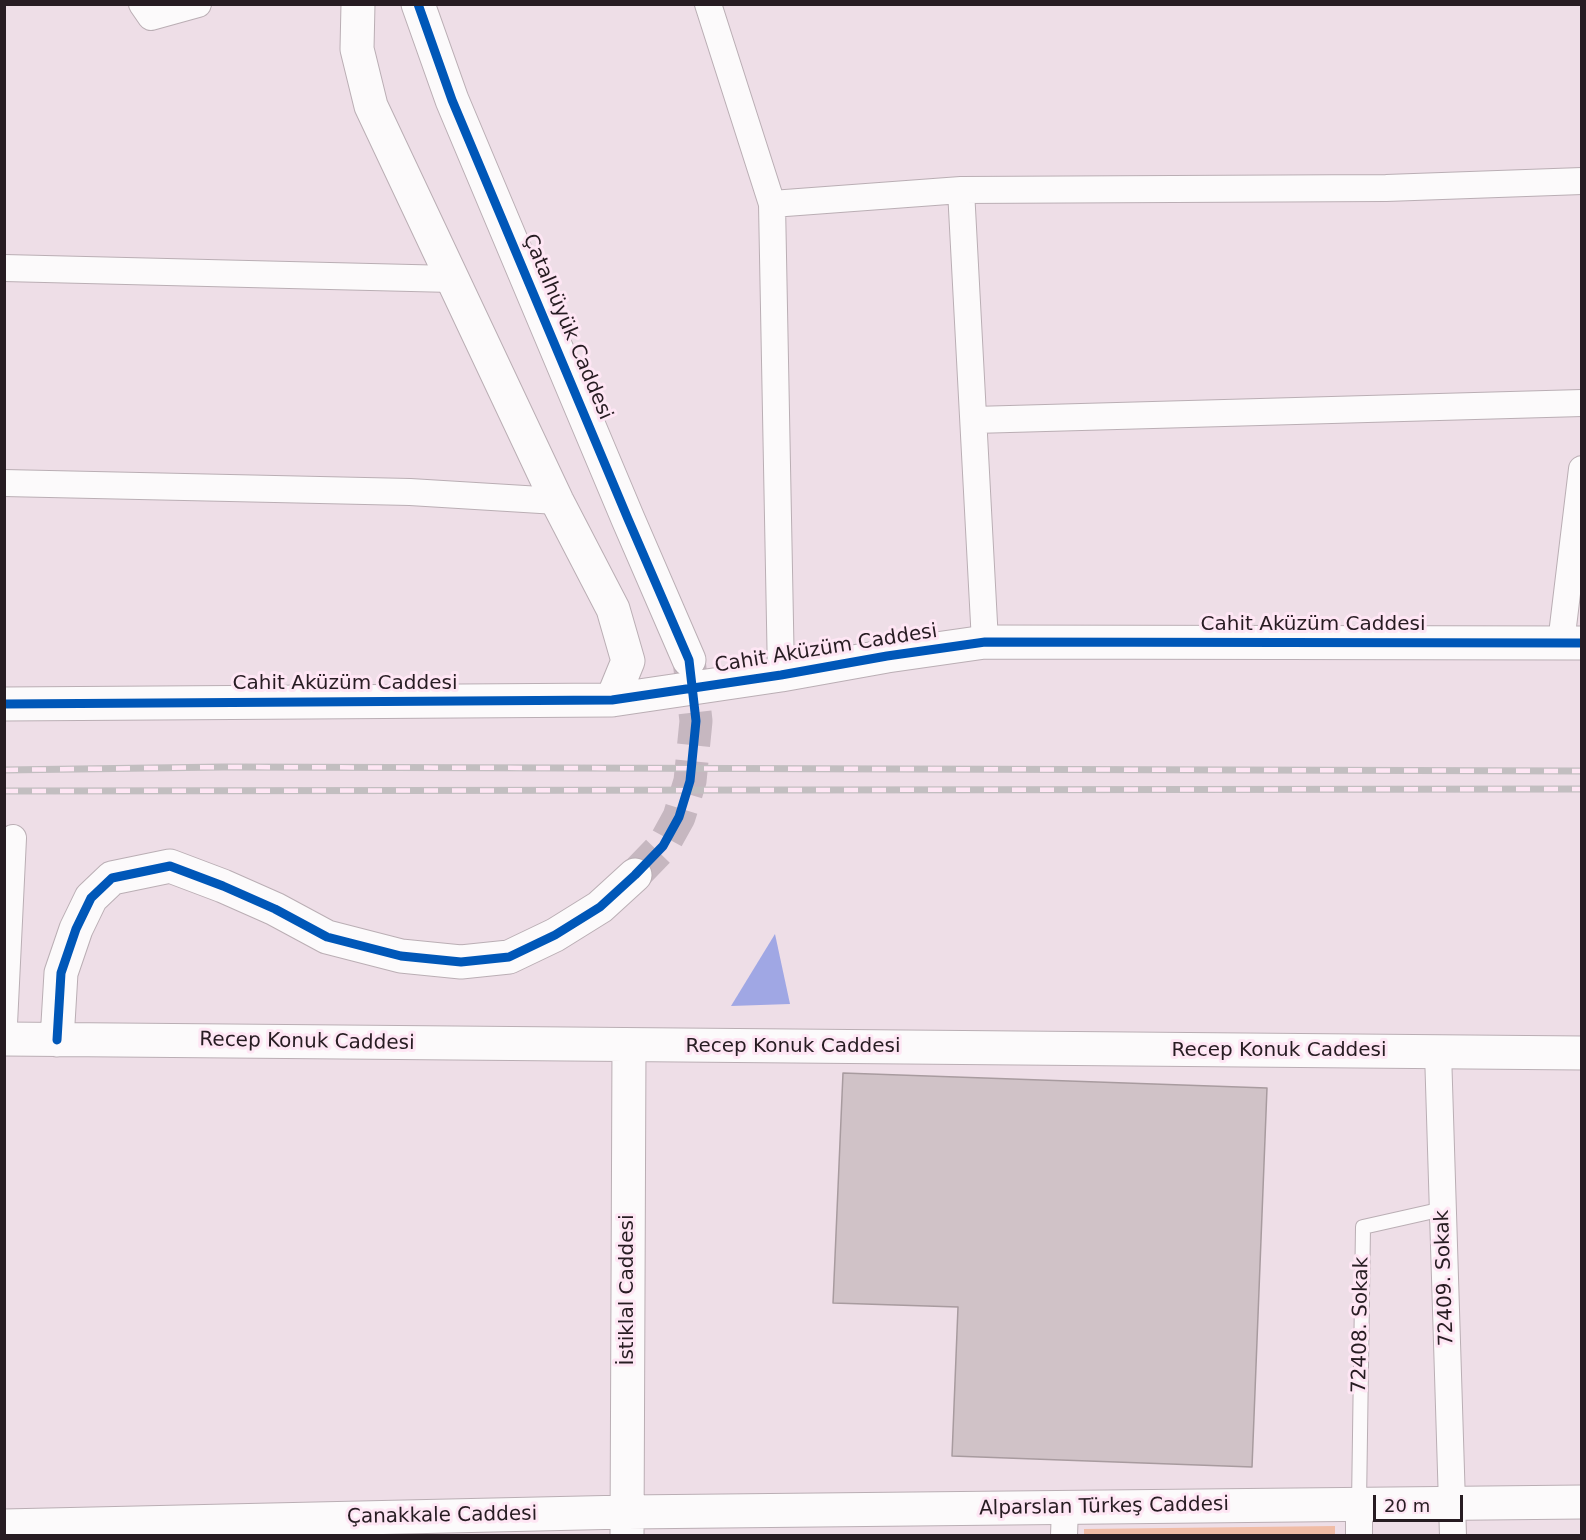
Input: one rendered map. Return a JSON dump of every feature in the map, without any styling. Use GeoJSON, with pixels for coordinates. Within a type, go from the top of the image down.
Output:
{"type":"FeatureCollection","features":[{"type":"Feature","properties":{"kind":"street"},"geometry":{"type":"LineString","coordinates":[[142,4],[151,17],[198,4]]}},
{"type":"Feature","properties":{"kind":"street"},"geometry":{"type":"LineString","coordinates":[[358,4],[357,49],[371,106],[557,501],[614,609],[628,661],[612,700]]}},
{"type":"Feature","properties":{"kind":"street","name":"Çatalhüyük Caddesi"},"geometry":{"type":"LineString","coordinates":[[418,4],[452,100],[689,660]]}},
{"type":"Feature","properties":{"kind":"street"},"geometry":{"type":"LineString","coordinates":[[708,4],[772,204],[781,675]]}},
{"type":"Feature","properties":{"kind":"street"},"geometry":{"type":"LineString","coordinates":[[772,204],[961,190],[1386,188],[1581,181]]}},
{"type":"Feature","properties":{"kind":"street"},"geometry":{"type":"LineString","coordinates":[[961,190],[985,642]]}},
{"type":"Feature","properties":{"kind":"street"},"geometry":{"type":"LineString","coordinates":[[4,268],[452,279]]}},
{"type":"Feature","properties":{"kind":"street"},"geometry":{"type":"LineString","coordinates":[[974,420],[1581,404]]}},
{"type":"Feature","properties":{"kind":"street"},"geometry":{"type":"LineString","coordinates":[[1571,643],[1581,469]]}},
{"type":"Feature","properties":{"kind":"street"},"geometry":{"type":"LineString","coordinates":[[4,483],[410,492],[557,501]]}},
{"type":"Feature","properties":{"kind":"street","name":"Cahit Aküzüm Caddesi"},"geometry":{"type":"LineString","coordinates":[[4,704],[612,700],[985,642],[1571,643]]}},
{"type":"Feature","properties":{"kind":"street"},"geometry":{"type":"LineString","coordinates":[[4,1024],[13,838]]}},
{"type":"Feature","properties":{"kind":"street"},"geometry":{"type":"LineString","coordinates":[[57,1040],[62,973],[76,929],[91,898],[112,878],[170,866],[275,909],[327,937],[401,956],[461,962],[509,957],[555,935],[600,907],[635,875]]}},
{"type":"Feature","properties":{"kind":"street","name":"Recep Konuk Caddesi"},"geometry":{"type":"LineString","coordinates":[[4,1040],[1581,1053]]}},
{"type":"Feature","properties":{"kind":"street","name":"İstiklal Caddesi"},"geometry":{"type":"LineString","coordinates":[[627,1524],[629,1045]]}},
{"type":"Feature","properties":{"kind":"street","name":"72409. Sokak"},"geometry":{"type":"LineString","coordinates":[[1438,1052],[1453,1536]]}},
{"type":"Feature","properties":{"kind":"street","name":"Alparslan Türkeş Caddesi"},"geometry":{"type":"LineString","coordinates":[[627,1524],[1359,1520],[1453,1503],[1581,1502]]}},
{"type":"Feature","properties":{"kind":"street","name":"Çanakkale Caddesi"},"geometry":{"type":"LineString","coordinates":[[4,1527],[627,1524]]}},
{"type":"Feature","properties":{"kind":"lane","name":"72408. Sokak"},"geometry":{"type":"LineString","coordinates":[[1359,1520],[1363,1227],[1443,1209]]}},
{"type":"Feature","properties":{"kind":"shaded area"},"geometry":{"type":"Polygon","coordinates":[[[1335,1526],[1335,1536],[1084,1535],[1084,1529],[1335,1526]]]}},
{"type":"Feature","properties":{"kind":"water"},"geometry":{"type":"Polygon","coordinates":[[[775,934],[790,1004],[731,1006],[775,934]]]}},
{"type":"Feature","properties":{"kind":"building"},"geometry":{"type":"Polygon","coordinates":[[[843,1073],[1267,1088],[1252,1467],[952,1456],[958,1307],[833,1303],[843,1073]]]}},
{"type":"Feature","properties":{"kind":"tunnel"},"geometry":{"type":"LineString","coordinates":[[635,875],[663,846],[679,817],[690,781],[696,721],[689,660]]}},
{"type":"Feature","properties":{"kind":"railway"},"geometry":{"type":"LineString","coordinates":[[4,770],[224,767],[1582,771]]}},
{"type":"Feature","properties":{"kind":"railway"},"geometry":{"type":"LineString","coordinates":[[4,791],[1582,789]]}},
{"type":"Feature","properties":{"kind":"cycle path"},"geometry":{"type":"LineString","coordinates":[[57,1040],[61,973],[76,929],[91,898],[112,878],[170,866],[275,909],[327,937],[401,956],[461,962],[509,957],[555,935],[600,907],[663,846],[679,817],[690,781],[696,721],[689,660],[452,100],[418,4]]}},
{"type":"Feature","properties":{"kind":"cycle path"},"geometry":{"type":"LineString","coordinates":[[4,704],[612,700],[985,642],[1582,643]]}}]}
